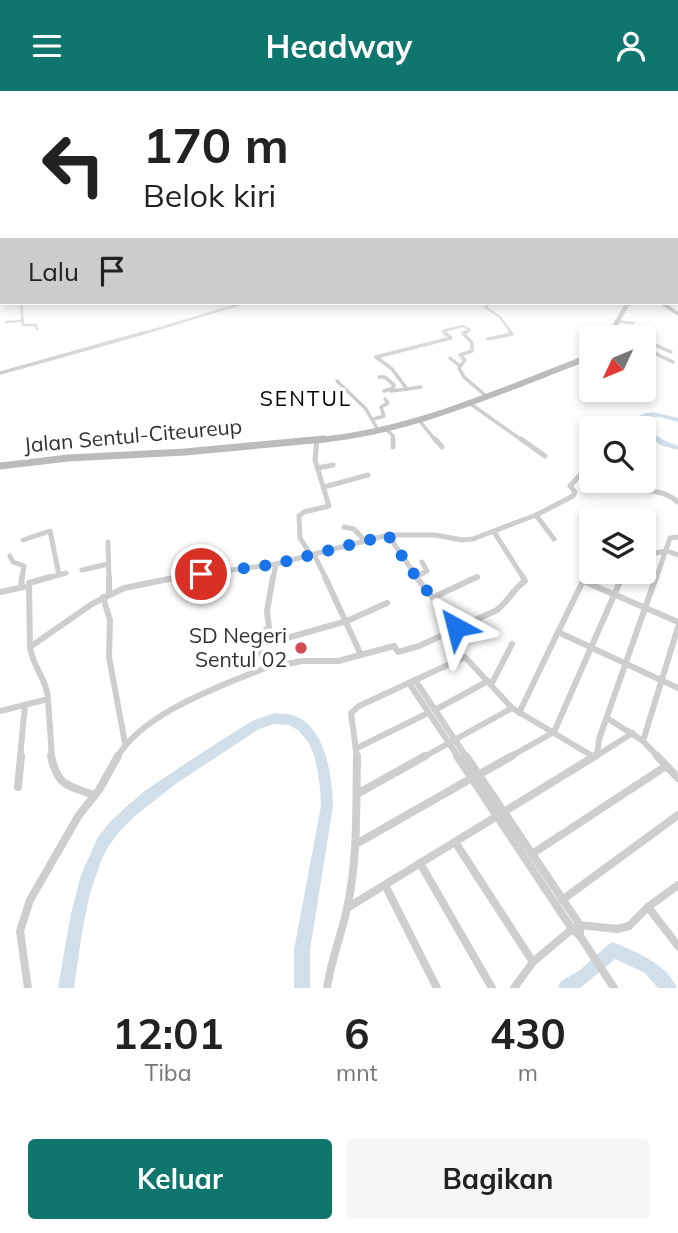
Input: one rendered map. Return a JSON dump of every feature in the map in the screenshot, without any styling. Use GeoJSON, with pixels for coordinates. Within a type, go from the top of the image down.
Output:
{"type":"FeatureCollection","features":[{"type":"Feature","properties":{"kind":"street"},"geometry":{"type":"LineString","coordinates":[[20,305],[24,325],[36,325],[37,329]]}},
{"type":"Feature","properties":{"kind":"street"},"geometry":{"type":"LineString","coordinates":[[0,373],[237,305]]}},
{"type":"Feature","properties":{"kind":"street"},"geometry":{"type":"LineString","coordinates":[[485,305],[490,312],[500,317],[512,334],[488,339]]}},
{"type":"Feature","properties":{"kind":"street"},"geometry":{"type":"LineString","coordinates":[[615,325],[627,305]]}},
{"type":"Feature","properties":{"kind":"street"},"geometry":{"type":"LineString","coordinates":[[6,322],[22,321]]}},
{"type":"Feature","properties":{"kind":"street"},"geometry":{"type":"LineString","coordinates":[[617,321],[633,323]]}},
{"type":"Feature","properties":{"kind":"street"},"geometry":{"type":"LineString","coordinates":[[407,389],[392,369],[376,357],[450,338],[443,331],[463,326],[470,330],[463,333],[472,343],[472,351],[461,354],[465,361],[460,366]]}},
{"type":"Feature","properties":{"kind":"street"},"geometry":{"type":"LineString","coordinates":[[656,346],[671,352]]}},
{"type":"Feature","properties":{"kind":"street"},"geometry":{"type":"LineString","coordinates":[[656,354],[673,362]]}},
{"type":"Feature","properties":{"kind":"street"},"geometry":{"type":"LineString","coordinates":[[450,358],[460,366],[464,377],[486,396]]}},
{"type":"Feature","properties":{"kind":"street","name":"Jalan Sentul-Citeureup"},"geometry":{"type":"LineString","coordinates":[[0,466],[68,458],[185,452],[270,442],[317,440],[382,429],[486,396],[579,361]]}},
{"type":"Feature","properties":{"kind":"street"},"geometry":{"type":"LineString","coordinates":[[379,377],[386,377],[394,385],[391,391],[421,387]]}},
{"type":"Feature","properties":{"kind":"street"},"geometry":{"type":"LineString","coordinates":[[337,381],[366,407],[382,429],[393,436],[393,447]]}},
{"type":"Feature","properties":{"kind":"street"},"geometry":{"type":"LineString","coordinates":[[384,391],[394,388]]}},
{"type":"Feature","properties":{"kind":"street"},"geometry":{"type":"LineString","coordinates":[[374,419],[384,416],[381,408],[388,404],[384,399]]}},
{"type":"Feature","properties":{"kind":"street"},"geometry":{"type":"LineString","coordinates":[[468,402],[545,456]]}},
{"type":"Feature","properties":{"kind":"street"},"geometry":{"type":"LineString","coordinates":[[418,419],[442,447]]}},
{"type":"Feature","properties":{"kind":"street"},"geometry":{"type":"LineString","coordinates":[[317,440],[315,455],[329,506],[304,512],[299,516],[300,538],[313,554],[361,655]]}},
{"type":"Feature","properties":{"kind":"street"},"geometry":{"type":"LineString","coordinates":[[318,468],[333,465]]}},
{"type":"Feature","properties":{"kind":"street"},"geometry":{"type":"LineString","coordinates":[[324,487],[368,475]]}},
{"type":"Feature","properties":{"kind":"street"},"geometry":{"type":"LineString","coordinates":[[30,647],[106,595],[166,579],[276,564],[388,535],[435,535],[462,540],[494,532],[536,516],[574,495],[575,491],[569,486],[579,476]]}},
{"type":"Feature","properties":{"kind":"street"},"geometry":{"type":"LineString","coordinates":[[656,491],[665,492],[678,502]]}},
{"type":"Feature","properties":{"kind":"street"},"geometry":{"type":"LineString","coordinates":[[536,516],[554,539]]}},
{"type":"Feature","properties":{"kind":"street"},"geometry":{"type":"LineString","coordinates":[[344,527],[356,530],[365,541]]}},
{"type":"Feature","properties":{"kind":"street"},"geometry":{"type":"LineString","coordinates":[[0,592],[25,587],[29,583],[62,574],[50,531],[23,540]]}},
{"type":"Feature","properties":{"kind":"street"},"geometry":{"type":"LineString","coordinates":[[28,988],[20,931],[22,919],[30,900],[79,815],[125,743],[170,711],[209,689],[265,669],[302,661],[338,661],[394,646],[398,652],[419,646],[497,610],[508,602],[511,591],[525,581],[494,532]]}},
{"type":"Feature","properties":{"kind":"street"},"geometry":{"type":"LineString","coordinates":[[388,535],[416,577],[456,627]]}},
{"type":"Feature","properties":{"kind":"street"},"geometry":{"type":"LineString","coordinates":[[596,756],[670,538],[678,537]]}},
{"type":"Feature","properties":{"kind":"street"},"geometry":{"type":"LineString","coordinates":[[108,542],[106,595],[110,620],[109,657],[125,743]]}},
{"type":"Feature","properties":{"kind":"street"},"geometry":{"type":"LineString","coordinates":[[656,553],[667,551],[678,555]]}},
{"type":"Feature","properties":{"kind":"street"},"geometry":{"type":"LineString","coordinates":[[10,556],[13,562],[24,565],[31,655],[49,687],[47,732],[58,778],[65,785],[94,795]]}},
{"type":"Feature","properties":{"kind":"street"},"geometry":{"type":"LineString","coordinates":[[416,577],[427,571],[422,562]]}},
{"type":"Feature","properties":{"kind":"street"},"geometry":{"type":"LineString","coordinates":[[82,570],[108,564]]}},
{"type":"Feature","properties":{"kind":"street"},"geometry":{"type":"LineString","coordinates":[[265,669],[257,638],[269,627],[267,611],[276,564]]}},
{"type":"Feature","properties":{"kind":"street"},"geometry":{"type":"LineString","coordinates":[[434,597],[477,577]]}},
{"type":"Feature","properties":{"kind":"street"},"geometry":{"type":"LineString","coordinates":[[357,794],[452,742],[516,711],[582,584]]}},
{"type":"Feature","properties":{"kind":"street"},"geometry":{"type":"LineString","coordinates":[[590,584],[678,624],[643,741]]}},
{"type":"Feature","properties":{"kind":"street"},"geometry":{"type":"LineString","coordinates":[[356,844],[554,733],[619,584]]}},
{"type":"Feature","properties":{"kind":"street"},"geometry":{"type":"LineString","coordinates":[[280,640],[347,621],[387,603]]}},
{"type":"Feature","properties":{"kind":"street"},"geometry":{"type":"LineString","coordinates":[[558,632],[678,688]]}},
{"type":"Feature","properties":{"kind":"street"},"geometry":{"type":"LineString","coordinates":[[357,748],[489,683],[512,644]]}},
{"type":"Feature","properties":{"kind":"street"},"geometry":{"type":"LineString","coordinates":[[327,988],[331,960],[347,908],[356,844],[357,748],[351,713],[359,706],[467,657],[516,711],[596,756]]}},
{"type":"Feature","properties":{"kind":"street"},"geometry":{"type":"LineString","coordinates":[[412,682],[613,987]]}},
{"type":"Feature","properties":{"kind":"street"},"geometry":{"type":"LineString","coordinates":[[0,711],[48,699]]}},
{"type":"Feature","properties":{"kind":"street"},"geometry":{"type":"LineString","coordinates":[[18,787],[25,705]]}},
{"type":"Feature","properties":{"kind":"street"},"geometry":{"type":"LineString","coordinates":[[607,718],[633,733],[677,774]]}},
{"type":"Feature","properties":{"kind":"street"},"geometry":{"type":"LineString","coordinates":[[347,908],[633,733]]}},
{"type":"Feature","properties":{"kind":"street"},"geometry":{"type":"LineString","coordinates":[[532,854],[666,766]]}},
{"type":"Feature","properties":{"kind":"street"},"geometry":{"type":"LineString","coordinates":[[500,814],[532,854],[562,900],[577,930]]}},
{"type":"Feature","properties":{"kind":"street"},"geometry":{"type":"LineString","coordinates":[[562,900],[678,815]]}},
{"type":"Feature","properties":{"kind":"street"},"geometry":{"type":"LineString","coordinates":[[455,842],[533,962]]}},
{"type":"Feature","properties":{"kind":"street"},"geometry":{"type":"LineString","coordinates":[[420,863],[492,988]]}},
{"type":"Feature","properties":{"kind":"street"},"geometry":{"type":"LineString","coordinates":[[386,885],[437,988]]}},
{"type":"Feature","properties":{"kind":"street"},"geometry":{"type":"LineString","coordinates":[[514,988],[533,962],[577,930],[623,929],[678,885]]}},
{"type":"Feature","properties":{"kind":"street"},"geometry":{"type":"LineString","coordinates":[[648,907],[678,946]]}},
{"type":"Feature","properties":{"kind":"waterway"},"geometry":{"type":"LineString","coordinates":[[643,416],[658,415],[678,420]]}},
{"type":"Feature","properties":{"kind":"waterway"},"geometry":{"type":"LineString","coordinates":[[656,438],[678,448]]}},
{"type":"Feature","properties":{"kind":"waterway"},"geometry":{"type":"LineString","coordinates":[[66,988],[74,932],[88,875],[103,842],[114,827],[173,779],[256,725],[275,719],[291,720],[303,727],[313,739],[320,755],[327,789],[327,806],[302,950],[302,988]]}},
{"type":"Feature","properties":{"kind":"waterway"},"geometry":{"type":"LineString","coordinates":[[566,988],[613,950],[650,968],[669,988]]}},
{"type":"Feature","properties":{"kind":"place","name":"SD Negeri Sentul 02"},"geometry":{"type":"Point","coordinates":[301,648]}},
{"type":"Feature","properties":{"kind":"district","name":"SENTUL"},"geometry":{"type":"Point","coordinates":[306,399]}},
{"type":"Feature","properties":{"kind":"route"},"geometry":{"type":"LineString","coordinates":[[201,574],[276,564],[388,535],[416,577],[456,627]]}}]}
